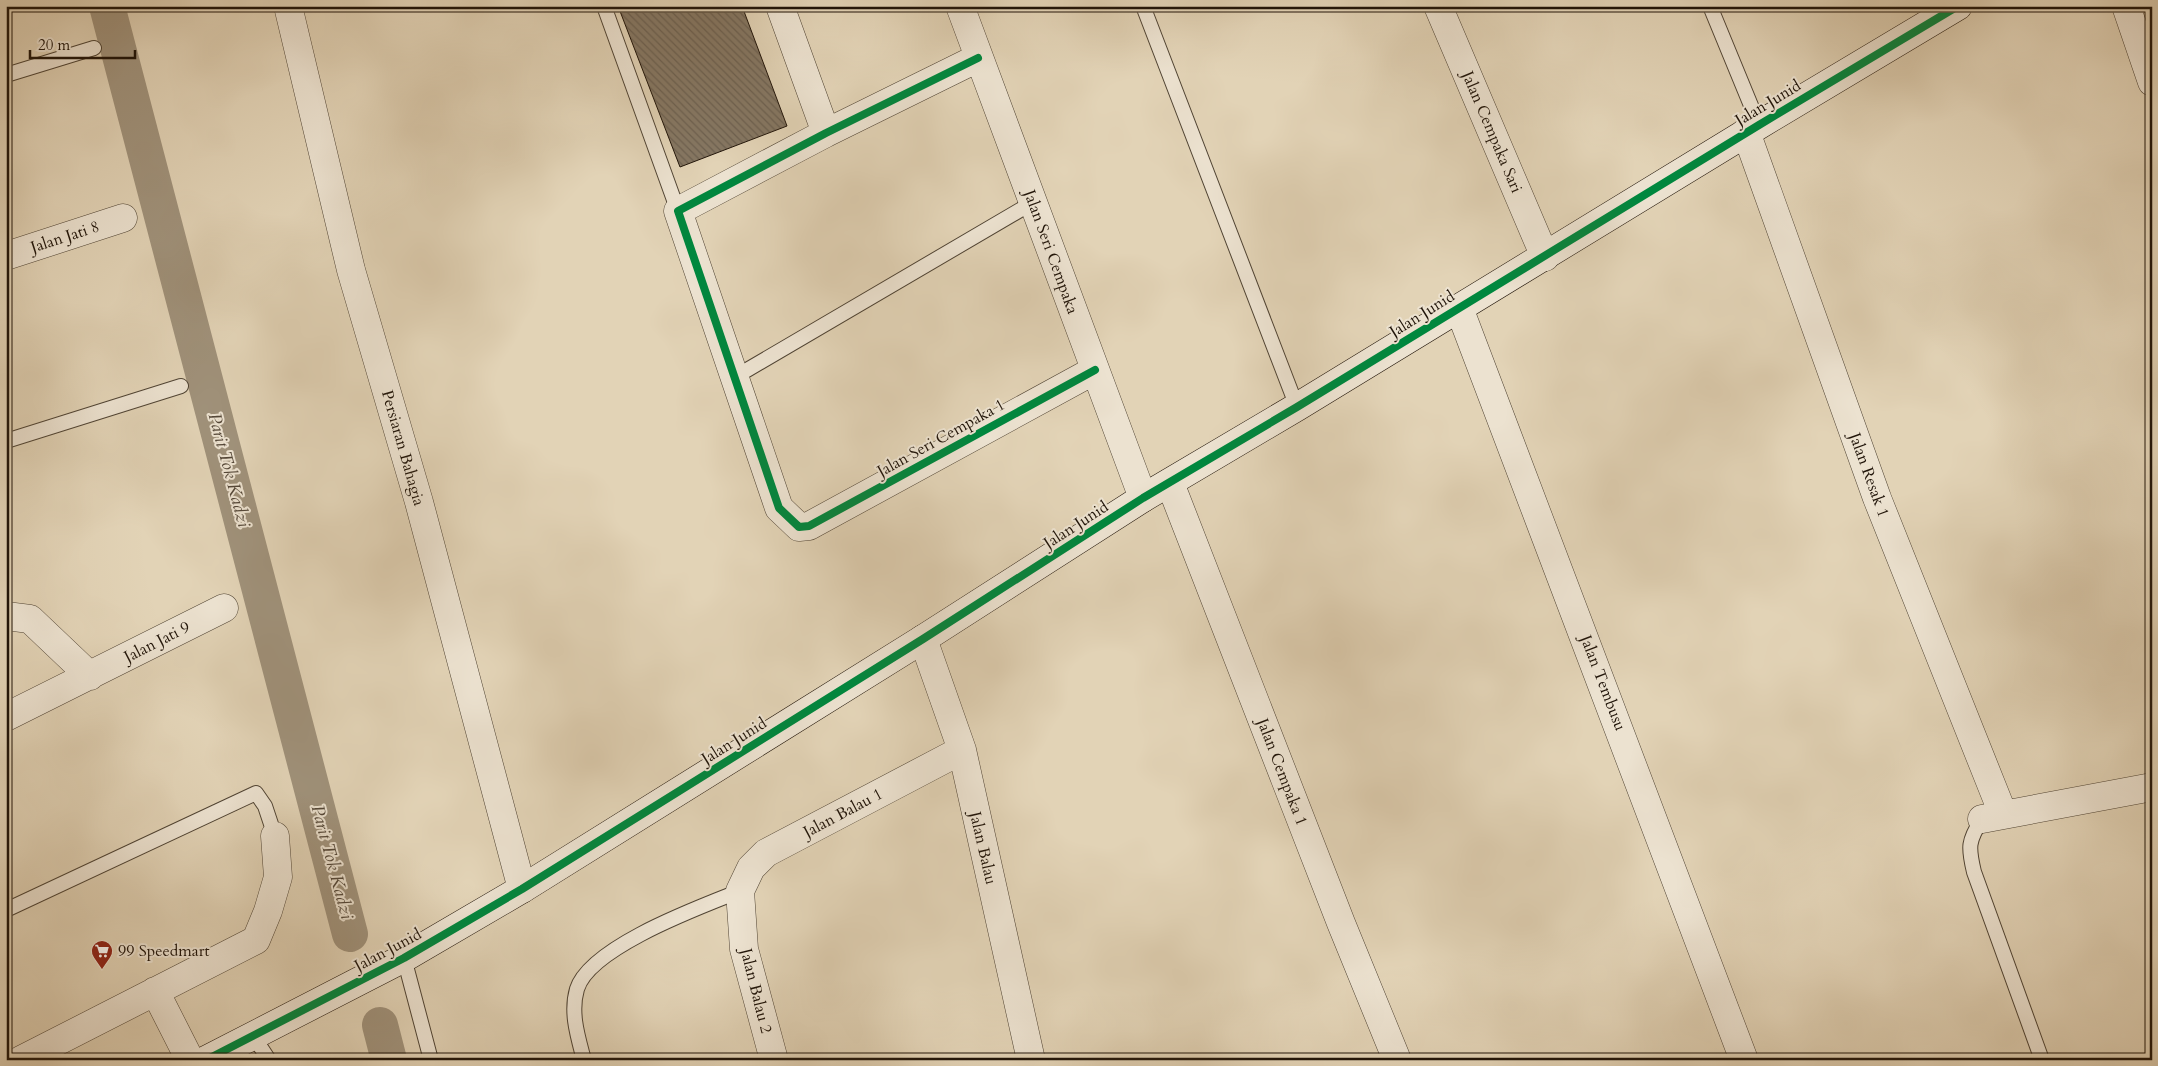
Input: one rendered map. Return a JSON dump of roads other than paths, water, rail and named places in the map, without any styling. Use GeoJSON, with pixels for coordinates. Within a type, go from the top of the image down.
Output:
{"type":"FeatureCollection","features":[{"type":"Feature","properties":{"kind":"street","name":"Persiaran Bahagia"},"geometry":{"type":"LineString","coordinates":[[288,6],[351,270],[419,502],[522,889]]}},
{"type":"Feature","properties":{"kind":"street"},"geometry":{"type":"LineString","coordinates":[[780,6],[826,133]]}},
{"type":"Feature","properties":{"kind":"street","name":"Jalan Seri Cempaka"},"geometry":{"type":"LineString","coordinates":[[960,6],[1143,498]]}},
{"type":"Feature","properties":{"kind":"street","name":"Jalan Cempaka Sari"},"geometry":{"type":"LineString","coordinates":[[1438,6],[1545,257]]}},
{"type":"Feature","properties":{"kind":"street","name":"Jalan Junid"},"geometry":{"type":"LineString","coordinates":[[194,1056],[254,1037],[404,958],[522,889],[923,640],[1143,498],[1298,407],[1545,257],[1752,128],[1958,6]]}},
{"type":"Feature","properties":{"kind":"street"},"geometry":{"type":"LineString","coordinates":[[2126,6],[2152,82]]}},
{"type":"Feature","properties":{"kind":"street"},"geometry":{"type":"LineString","coordinates":[[735,377],[678,211],[826,133],[978,58]]}},
{"type":"Feature","properties":{"kind":"street","name":"Jalan Resak 1"},"geometry":{"type":"LineString","coordinates":[[1752,128],[1877,498],[1992,817]]}},
{"type":"Feature","properties":{"kind":"street","name":"Jalan Jati 8"},"geometry":{"type":"LineString","coordinates":[[6,256],[123,218]]}},
{"type":"Feature","properties":{"kind":"street","name":"Jalan Tembusu"},"geometry":{"type":"LineString","coordinates":[[1459,308],[1744,1060]]}},
{"type":"Feature","properties":{"kind":"street","name":"Jalan Seri Cempaka 1"},"geometry":{"type":"LineString","coordinates":[[735,377],[779,508],[799,527],[809,526],[1095,370]]}},
{"type":"Feature","properties":{"kind":"street","name":"Jalan Cempaka 1"},"geometry":{"type":"LineString","coordinates":[[1170,483],[1397,1060]]}},
{"type":"Feature","properties":{"kind":"street","name":"Jalan Jati 9"},"geometry":{"type":"LineString","coordinates":[[6,718],[224,608]]}},
{"type":"Feature","properties":{"kind":"street"},"geometry":{"type":"LineString","coordinates":[[6,616],[30,619],[90,676]]}},
{"type":"Feature","properties":{"kind":"street","name":"Jalan Balau"},"geometry":{"type":"LineString","coordinates":[[923,640],[962,750],[1031,1060]]}},
{"type":"Feature","properties":{"kind":"street","name":"Jalan Balau 1"},"geometry":{"type":"LineString","coordinates":[[740,891],[751,868],[766,854],[962,750]]}},
{"type":"Feature","properties":{"kind":"street"},"geometry":{"type":"LineString","coordinates":[[1992,817],[2152,787]]}},
{"type":"Feature","properties":{"kind":"street"},"geometry":{"type":"LineString","coordinates":[[21,1060],[256,940],[268,912],[278,876],[275,836]]}},
{"type":"Feature","properties":{"kind":"street","name":"Jalan Balau 2"},"geometry":{"type":"LineString","coordinates":[[740,891],[744,949],[774,1060]]}},
{"type":"Feature","properties":{"kind":"street"},"geometry":{"type":"LineString","coordinates":[[155,991],[168,1016],[194,1056]]}},
{"type":"Feature","properties":{"kind":"lane"},"geometry":{"type":"LineString","coordinates":[[604,6],[678,211]]}},
{"type":"Feature","properties":{"kind":"lane"},"geometry":{"type":"LineString","coordinates":[[1144,6],[1298,407]]}},
{"type":"Feature","properties":{"kind":"lane"},"geometry":{"type":"LineString","coordinates":[[1710,6],[1752,128]]}},
{"type":"Feature","properties":{"kind":"lane"},"geometry":{"type":"LineString","coordinates":[[6,75],[94,48]]}},
{"type":"Feature","properties":{"kind":"lane"},"geometry":{"type":"LineString","coordinates":[[735,377],[1032,203]]}},
{"type":"Feature","properties":{"kind":"lane"},"geometry":{"type":"LineString","coordinates":[[6,441],[182,386]]}},
{"type":"Feature","properties":{"kind":"lane"},"geometry":{"type":"LineString","coordinates":[[6,910],[256,792],[266,806],[275,836]]}},
{"type":"Feature","properties":{"kind":"lane"},"geometry":{"type":"LineString","coordinates":[[1992,817],[1973,834],[1968,850],[1974,872],[2042,1060]]}},
{"type":"Feature","properties":{"kind":"lane"},"geometry":{"type":"LineString","coordinates":[[584,1060],[574,1021],[577,988],[601,957],[660,925],[740,891]]}},
{"type":"Feature","properties":{"kind":"lane"},"geometry":{"type":"LineString","coordinates":[[404,958],[431,1060]]}},
{"type":"Feature","properties":{"kind":"lane"},"geometry":{"type":"LineString","coordinates":[[254,1037],[269,1060]]}},
{"type":"Feature","properties":{"kind":"waterway","name":"Parit Tok Kadzi"},"geometry":{"type":"LineString","coordinates":[[107,6],[350,934]]}},
{"type":"Feature","properties":{"kind":"waterway","name":"Parit Tok Kadzi"},"geometry":{"type":"LineString","coordinates":[[380,1025],[389,1060]]}},
{"type":"Feature","properties":{"kind":"place","name":"99 Speedmart"},"geometry":{"type":"Point","coordinates":[102,970]}}]}
